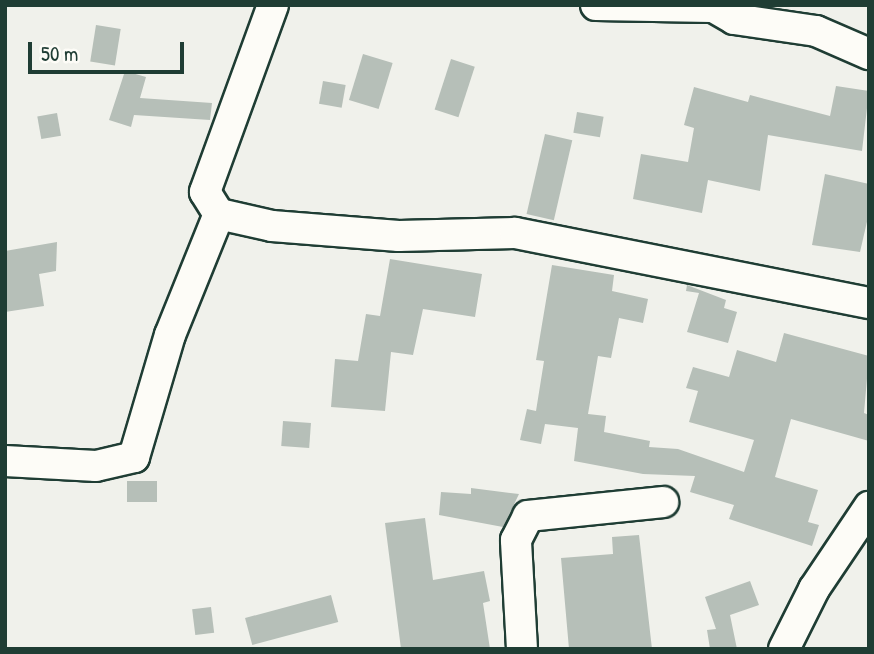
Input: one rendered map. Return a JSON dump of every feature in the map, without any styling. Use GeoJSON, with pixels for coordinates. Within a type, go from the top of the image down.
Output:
{"type":"FeatureCollection","features":[{"type":"Feature","properties":{"kind":"street"},"geometry":{"type":"LineString","coordinates":[[273,5],[205,192],[219,214],[272,226],[399,236],[515,233],[869,303]]}},
{"type":"Feature","properties":{"kind":"street"},"geometry":{"type":"LineString","coordinates":[[596,5],[711,6],[734,19],[816,31],[869,54]]}},
{"type":"Feature","properties":{"kind":"street"},"geometry":{"type":"LineString","coordinates":[[5,461],[96,466],[134,457],[170,335],[219,214]]}},
{"type":"Feature","properties":{"kind":"street"},"geometry":{"type":"LineString","coordinates":[[522,649],[516,540],[528,516],[663,502]]}},
{"type":"Feature","properties":{"kind":"street"},"geometry":{"type":"LineString","coordinates":[[784,649],[808,599],[869,506]]}},
{"type":"Feature","properties":{"kind":"building"},"geometry":{"type":"Polygon","coordinates":[[[96,25],[121,29],[115,65],[90,62],[96,25]]]}},
{"type":"Feature","properties":{"kind":"building"},"geometry":{"type":"Polygon","coordinates":[[[363,54],[393,63],[379,109],[349,100],[363,54]]]}},
{"type":"Feature","properties":{"kind":"building"},"geometry":{"type":"Polygon","coordinates":[[[451,59],[475,67],[458,117],[435,109],[451,59]]]}},
{"type":"Feature","properties":{"kind":"building"},"geometry":{"type":"Polygon","coordinates":[[[125,71],[146,77],[140,98],[212,103],[210,120],[134,115],[131,127],[109,120],[125,71]]]}},
{"type":"Feature","properties":{"kind":"building"},"geometry":{"type":"Polygon","coordinates":[[[323,81],[346,85],[342,108],[319,104],[323,81]]]}},
{"type":"Feature","properties":{"kind":"building"},"geometry":{"type":"Polygon","coordinates":[[[836,86],[869,91],[862,151],[768,135],[760,191],[708,180],[702,213],[633,199],[641,154],[688,162],[694,128],[684,125],[694,87],[748,102],[750,95],[830,116],[836,86]]]}},
{"type":"Feature","properties":{"kind":"building"},"geometry":{"type":"Polygon","coordinates":[[[577,112],[604,117],[600,137],[573,133],[577,112]]]}},
{"type":"Feature","properties":{"kind":"building"},"geometry":{"type":"Polygon","coordinates":[[[57,113],[61,136],[41,139],[37,116],[57,113]]]}},
{"type":"Feature","properties":{"kind":"building"},"geometry":{"type":"Polygon","coordinates":[[[545,134],[572,140],[554,220],[527,214],[545,134]]]}},
{"type":"Feature","properties":{"kind":"building"},"geometry":{"type":"Polygon","coordinates":[[[825,174],[869,184],[869,213],[860,252],[812,245],[825,174]]]}},
{"type":"Feature","properties":{"kind":"building"},"geometry":{"type":"Polygon","coordinates":[[[57,242],[56,271],[39,274],[44,306],[5,312],[5,251],[57,242]]]}},
{"type":"Feature","properties":{"kind":"building"},"geometry":{"type":"Polygon","coordinates":[[[390,259],[482,274],[475,317],[423,309],[413,355],[391,352],[385,411],[331,407],[335,359],[358,361],[366,314],[380,316],[390,259]]]}},
{"type":"Feature","properties":{"kind":"building"},"geometry":{"type":"Polygon","coordinates":[[[552,265],[614,275],[612,291],[648,299],[643,323],[619,318],[611,358],[598,356],[588,414],[606,416],[604,432],[650,441],[649,447],[678,449],[744,472],[754,440],[689,422],[698,391],[686,388],[693,367],[729,377],[737,350],[776,362],[784,333],[869,356],[864,413],[869,415],[869,441],[791,419],[775,477],[818,490],[808,522],[819,525],[812,546],[729,519],[734,505],[690,492],[695,476],[643,474],[574,461],[578,428],[545,424],[541,444],[520,440],[527,409],[536,411],[544,361],[536,360],[552,265]]]}},
{"type":"Feature","properties":{"kind":"building"},"geometry":{"type":"Polygon","coordinates":[[[687,285],[726,300],[724,308],[737,312],[728,343],[687,332],[699,293],[686,291],[687,285]]]}},
{"type":"Feature","properties":{"kind":"building"},"geometry":{"type":"Polygon","coordinates":[[[283,421],[311,423],[309,448],[281,446],[283,421]]]}},
{"type":"Feature","properties":{"kind":"building"},"geometry":{"type":"Polygon","coordinates":[[[127,481],[157,481],[157,502],[127,502],[127,481]]]}},
{"type":"Feature","properties":{"kind":"building"},"geometry":{"type":"Polygon","coordinates":[[[471,488],[519,494],[503,527],[439,515],[441,492],[471,494],[471,488]]]}},
{"type":"Feature","properties":{"kind":"building"},"geometry":{"type":"Polygon","coordinates":[[[425,518],[433,580],[484,571],[490,601],[483,603],[490,649],[401,649],[385,523],[425,518]]]}},
{"type":"Feature","properties":{"kind":"building"},"geometry":{"type":"Polygon","coordinates":[[[639,535],[652,649],[569,649],[561,558],[613,554],[612,537],[639,535]]]}},
{"type":"Feature","properties":{"kind":"building"},"geometry":{"type":"Polygon","coordinates":[[[750,581],[759,605],[730,615],[737,649],[710,649],[707,630],[716,629],[705,597],[750,581]]]}},
{"type":"Feature","properties":{"kind":"building"},"geometry":{"type":"Polygon","coordinates":[[[331,595],[338,622],[252,645],[245,618],[331,595]]]}},
{"type":"Feature","properties":{"kind":"building"},"geometry":{"type":"Polygon","coordinates":[[[211,607],[214,633],[195,635],[192,609],[211,607]]]}}]}
